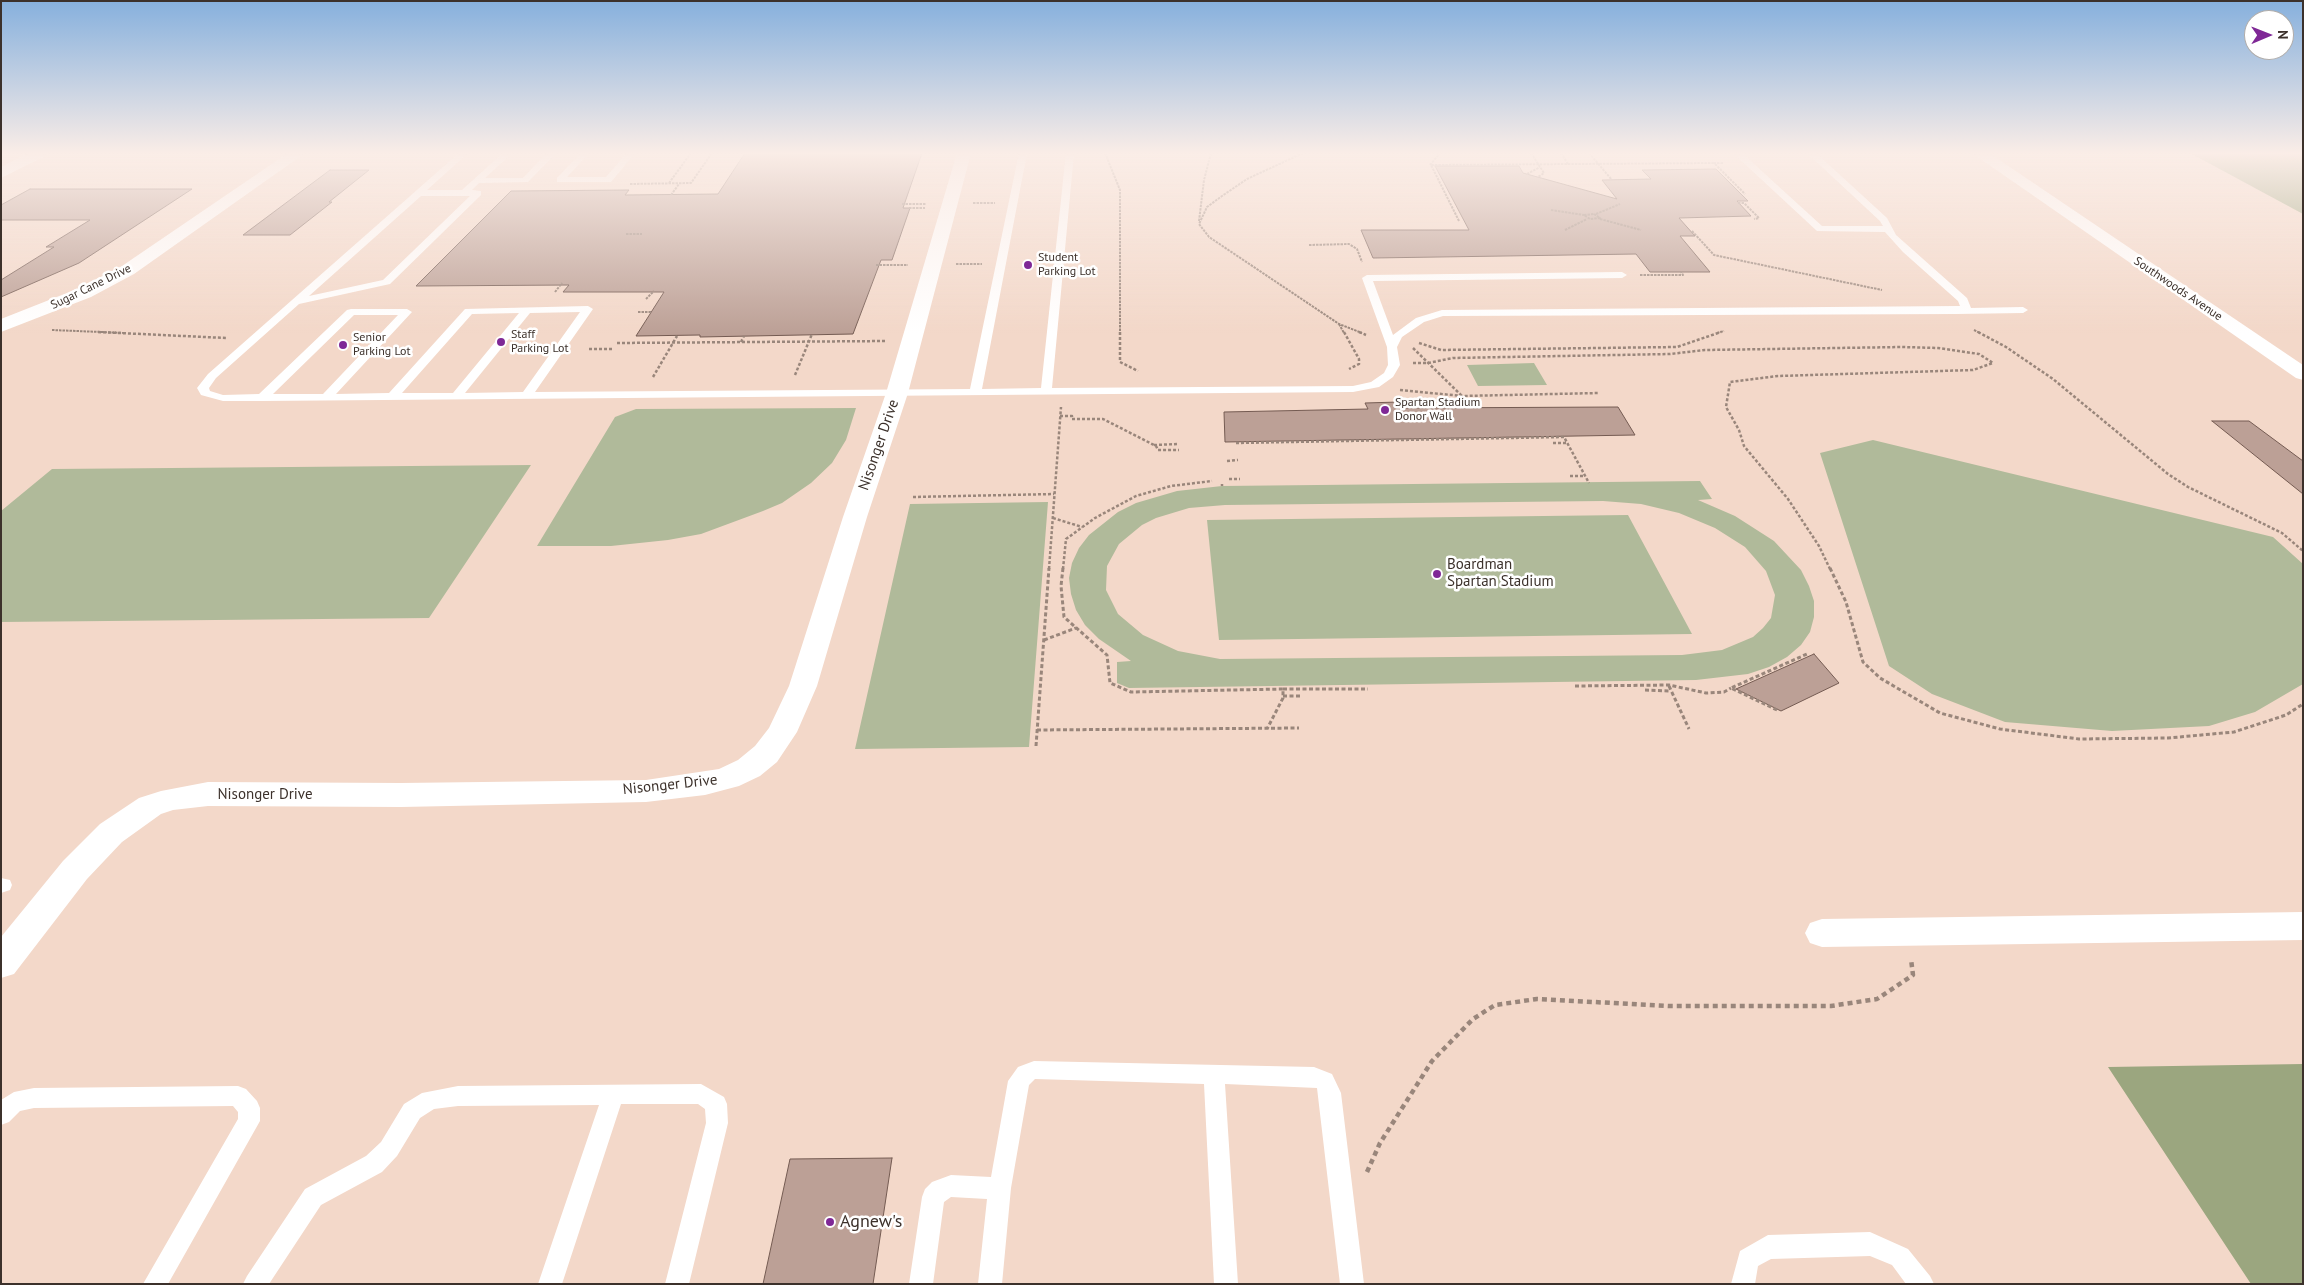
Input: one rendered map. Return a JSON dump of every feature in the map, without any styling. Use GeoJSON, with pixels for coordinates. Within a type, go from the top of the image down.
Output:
{"type":"FeatureCollection","features":[{"type":"Feature","properties":{"kind":"street","name":"Sugar Cane Drive"},"geometry":{"type":"LineString","coordinates":[[1,326],[84,293],[128,270],[211,213]]}},
{"type":"Feature","properties":{"kind":"street","name":"Nisonger Drive"},"geometry":{"type":"LineString","coordinates":[[1,963],[76,870],[111,833],[150,806],[172,799],[208,794],[401,795],[646,791],[705,784],[728,778],[749,768],[766,754],[782,732],[803,686],[855,517],[897,393],[947,213]]}},
{"type":"Feature","properties":{"kind":"street","name":"Southwoods Avenue"},"geometry":{"type":"LineString","coordinates":[[2067,213],[2303,374]]}},
{"type":"Feature","properties":{"kind":"street"},"geometry":{"type":"LineString","coordinates":[[1822,933],[2303,926]]}},
{"type":"Feature","properties":{"kind":"lane"},"geometry":{"type":"LineString","coordinates":[[396,213],[212,376],[203,388],[206,393],[211,396],[262,398],[1353,389],[1375,385],[1389,376],[1394,365],[1398,335],[1420,320],[1442,313],[2024,310]]}},
{"type":"Feature","properties":{"kind":"lane"},"geometry":{"type":"LineString","coordinates":[[296,302],[386,282],[457,213]]}},
{"type":"Feature","properties":{"kind":"lane"},"geometry":{"type":"LineString","coordinates":[[975,393],[1011,213]]}},
{"type":"Feature","properties":{"kind":"lane"},"geometry":{"type":"LineString","coordinates":[[1046,392],[1064,213]]}},
{"type":"Feature","properties":{"kind":"lane"},"geometry":{"type":"LineString","coordinates":[[1803,213],[1820,229],[1888,228]]}},
{"type":"Feature","properties":{"kind":"lane"},"geometry":{"type":"LineString","coordinates":[[1876,213],[1884,220],[1892,236],[1963,300],[1966,308],[1954,311]]}},
{"type":"Feature","properties":{"kind":"lane"},"geometry":{"type":"LineString","coordinates":[[1396,342],[1367,278],[1622,275]]}},
{"type":"Feature","properties":{"kind":"lane"},"geometry":{"type":"LineString","coordinates":[[392,397],[469,311],[588,309],[526,396]]}},
{"type":"Feature","properties":{"kind":"lane"},"geometry":{"type":"LineString","coordinates":[[456,396],[527,310]]}},
{"type":"Feature","properties":{"kind":"lane"},"geometry":{"type":"LineString","coordinates":[[262,398],[351,312],[406,312],[326,397]]}},
{"type":"Feature","properties":{"kind":"lane"},"geometry":{"type":"LineString","coordinates":[[990,1284],[1000,1188],[1020,1081],[1025,1074],[1034,1070],[1314,1077],[1325,1081],[1330,1094],[1352,1284]]}},
{"type":"Feature","properties":{"kind":"lane"},"geometry":{"type":"LineString","coordinates":[[1214,1075],[1226,1284]]}},
{"type":"Feature","properties":{"kind":"lane"},"geometry":{"type":"LineString","coordinates":[[254,1284],[314,1197],[374,1164],[389,1149],[412,1111],[418,1105],[430,1100],[458,1096],[701,1094],[716,1104],[717,1123],[676,1284]]}},
{"type":"Feature","properties":{"kind":"lane"},"geometry":{"type":"LineString","coordinates":[[550,1284],[613,1095]]}},
{"type":"Feature","properties":{"kind":"lane"},"geometry":{"type":"LineString","coordinates":[[1,1115],[14,1102],[34,1098],[238,1096],[249,1108],[249,1122],[155,1284]]}},
{"type":"Feature","properties":{"kind":"lane"},"geometry":{"type":"LineString","coordinates":[[921,1284],[933,1197],[940,1190],[951,1186],[1000,1188]]}},
{"type":"Feature","properties":{"kind":"lane"},"geometry":{"type":"LineString","coordinates":[[1743,1284],[1748,1259],[1768,1247],[1870,1244],[1900,1257],[1922,1284]]}},
{"type":"Feature","properties":{"kind":"path"},"geometry":{"type":"LineString","coordinates":[[1120,213],[1120,362],[1133,370],[1142,372]]}},
{"type":"Feature","properties":{"kind":"path"},"geometry":{"type":"LineString","coordinates":[[1200,213],[1199,224],[1209,237],[1339,324],[1369,336],[1396,342],[1441,350],[1678,347],[1729,330]]}},
{"type":"Feature","properties":{"kind":"path"},"geometry":{"type":"LineString","coordinates":[[1199,224],[1204,213]]}},
{"type":"Feature","properties":{"kind":"path"},"geometry":{"type":"LineString","coordinates":[[1455,213],[1459,221]]}},
{"type":"Feature","properties":{"kind":"path"},"geometry":{"type":"LineString","coordinates":[[1571,213],[1596,214],[1600,217],[1599,219]]}},
{"type":"Feature","properties":{"kind":"path"},"geometry":{"type":"LineString","coordinates":[[1754,213],[1759,218],[1754,219]]}},
{"type":"Feature","properties":{"kind":"path"},"geometry":{"type":"LineString","coordinates":[[1584,215],[1587,219]]}},
{"type":"Feature","properties":{"kind":"path"},"geometry":{"type":"LineString","coordinates":[[1564,230],[1587,219],[1599,219],[1641,230]]}},
{"type":"Feature","properties":{"kind":"path"},"geometry":{"type":"LineString","coordinates":[[1692,231],[1714,256],[1888,291]]}},
{"type":"Feature","properties":{"kind":"path"},"geometry":{"type":"LineString","coordinates":[[626,234],[642,234]]}},
{"type":"Feature","properties":{"kind":"path"},"geometry":{"type":"LineString","coordinates":[[1309,244],[1351,244],[1351,247],[1357,249],[1362,263]]}},
{"type":"Feature","properties":{"kind":"path"},"geometry":{"type":"LineString","coordinates":[[876,265],[912,264]]}},
{"type":"Feature","properties":{"kind":"path"},"geometry":{"type":"LineString","coordinates":[[1622,275],[1684,275],[1681,272]]}},
{"type":"Feature","properties":{"kind":"path"},"geometry":{"type":"LineString","coordinates":[[646,299],[654,291]]}},
{"type":"Feature","properties":{"kind":"path"},"geometry":{"type":"LineString","coordinates":[[638,312],[652,312]]}},
{"type":"Feature","properties":{"kind":"path"},"geometry":{"type":"LineString","coordinates":[[1339,324],[1359,359],[1359,364],[1343,371]]}},
{"type":"Feature","properties":{"kind":"path"},"geometry":{"type":"LineString","coordinates":[[1966,327],[2006,347],[2053,379],[2168,474],[2188,487],[2282,533],[2303,551]]}},
{"type":"Feature","properties":{"kind":"path"},"geometry":{"type":"LineString","coordinates":[[49,330],[254,339]]}},
{"type":"Feature","properties":{"kind":"path"},"geometry":{"type":"LineString","coordinates":[[788,394],[812,334]]}},
{"type":"Feature","properties":{"kind":"path"},"geometry":{"type":"LineString","coordinates":[[643,395],[677,336]]}},
{"type":"Feature","properties":{"kind":"path"},"geometry":{"type":"LineString","coordinates":[[741,342],[744,336]]}},
{"type":"Feature","properties":{"kind":"path"},"geometry":{"type":"LineString","coordinates":[[617,342],[889,340]]}},
{"type":"Feature","properties":{"kind":"path"},"geometry":{"type":"LineString","coordinates":[[1396,342],[1428,363],[1462,396]]}},
{"type":"Feature","properties":{"kind":"path"},"geometry":{"type":"LineString","coordinates":[[1349,369],[1428,363],[1452,358],[1670,354],[1705,350],[1902,347],[1938,348],[1980,354],[1993,363],[1973,370],[1778,376],[1730,382],[1726,407],[1739,430],[1744,446],[1788,498],[1819,546],[1846,602],[1863,662],[1880,678],[1940,713],[2000,729],[2079,739],[2168,738],[2234,732],[2286,715],[2303,704]]}},
{"type":"Feature","properties":{"kind":"path"},"geometry":{"type":"LineString","coordinates":[[589,349],[613,349]]}},
{"type":"Feature","properties":{"kind":"path"},"geometry":{"type":"LineString","coordinates":[[1397,390],[1462,396],[1599,393]]}},
{"type":"Feature","properties":{"kind":"path"},"geometry":{"type":"LineString","coordinates":[[1036,746],[1062,392]]}},
{"type":"Feature","properties":{"kind":"path"},"geometry":{"type":"LineString","coordinates":[[1060,416],[1072,416],[1072,419],[1103,418],[1153,444],[1158,450],[1179,450]]}},
{"type":"Feature","properties":{"kind":"path"},"geometry":{"type":"LineString","coordinates":[[1236,443],[1564,437],[1588,483]]}},
{"type":"Feature","properties":{"kind":"path"},"geometry":{"type":"LineString","coordinates":[[1553,443],[1568,443]]}},
{"type":"Feature","properties":{"kind":"path"},"geometry":{"type":"LineString","coordinates":[[1153,444],[1178,444]]}},
{"type":"Feature","properties":{"kind":"path"},"geometry":{"type":"LineString","coordinates":[[1227,460],[1238,460]]}},
{"type":"Feature","properties":{"kind":"path"},"geometry":{"type":"LineString","coordinates":[[1570,476],[1585,476]]}},
{"type":"Feature","properties":{"kind":"path"},"geometry":{"type":"LineString","coordinates":[[1229,479],[1240,479]]}},
{"type":"Feature","properties":{"kind":"path"},"geometry":{"type":"LineString","coordinates":[[1212,480],[1171,486],[1136,496],[1066,539],[1061,586],[1064,617],[1108,655],[1110,683],[1131,692],[1368,689]]}},
{"type":"Feature","properties":{"kind":"path"},"geometry":{"type":"LineString","coordinates":[[913,497],[1054,494]]}},
{"type":"Feature","properties":{"kind":"path"},"geometry":{"type":"LineString","coordinates":[[1053,518],[1083,527]]}},
{"type":"Feature","properties":{"kind":"path"},"geometry":{"type":"LineString","coordinates":[[1044,640],[1076,628]]}},
{"type":"Feature","properties":{"kind":"path"},"geometry":{"type":"LineString","coordinates":[[1575,686],[1669,685],[1706,693],[1724,692],[1807,654]]}},
{"type":"Feature","properties":{"kind":"path"},"geometry":{"type":"LineString","coordinates":[[1669,685],[1689,729]]}},
{"type":"Feature","properties":{"kind":"path"},"geometry":{"type":"LineString","coordinates":[[1731,688],[1776,710]]}},
{"type":"Feature","properties":{"kind":"path"},"geometry":{"type":"LineString","coordinates":[[1267,729],[1282,696],[1282,689]]}},
{"type":"Feature","properties":{"kind":"path"},"geometry":{"type":"LineString","coordinates":[[1645,690],[1671,691]]}},
{"type":"Feature","properties":{"kind":"path"},"geometry":{"type":"LineString","coordinates":[[1282,696],[1300,696]]}},
{"type":"Feature","properties":{"kind":"path"},"geometry":{"type":"LineString","coordinates":[[1037,730],[1299,728]]}},
{"type":"Feature","properties":{"kind":"path"},"geometry":{"type":"LineString","coordinates":[[1364,1178],[1380,1143],[1432,1060],[1472,1020],[1495,1005],[1536,999],[1669,1006],[1831,1006],[1877,999],[1914,975],[1906,932]]}},
{"type":"Feature","properties":{"kind":"green space"},"geometry":{"type":"Polygon","coordinates":[[[1534,363],[1547,385],[1478,386],[1467,365],[1534,363]]]}},
{"type":"Feature","properties":{"kind":"green space"},"geometry":{"type":"Polygon","coordinates":[[[856,408],[846,440],[832,463],[811,483],[782,503],[701,534],[668,540],[611,546],[537,546],[615,417],[636,409],[856,408]]]}},
{"type":"Feature","properties":{"kind":"green space"},"geometry":{"type":"Polygon","coordinates":[[[1873,440],[2273,537],[2303,564],[2303,684],[2255,712],[2209,726],[2112,731],[2005,722],[1932,694],[1889,666],[1820,453],[1873,440]]]}},
{"type":"Feature","properties":{"kind":"green space"},"geometry":{"type":"Polygon","coordinates":[[[531,465],[429,618],[1,622],[1,511],[52,469],[531,465]]]}},
{"type":"Feature","properties":{"kind":"green space"},"geometry":{"type":"Polygon","coordinates":[[[1700,481],[1712,499],[1698,500],[1735,516],[1774,541],[1801,570],[1814,601],[1814,617],[1810,632],[1801,645],[1787,657],[1769,667],[1748,674],[1696,680],[1129,688],[1117,683],[1117,662],[1131,661],[1099,639],[1085,625],[1076,610],[1071,594],[1069,578],[1072,563],[1079,548],[1089,535],[1118,512],[1136,503],[1177,491],[1222,486],[1700,481]],[[1603,501],[1225,505],[1189,508],[1156,518],[1142,525],[1119,544],[1107,566],[1106,590],[1118,614],[1143,635],[1178,651],[1220,659],[1682,655],[1722,650],[1753,637],[1763,628],[1771,618],[1775,595],[1766,571],[1745,547],[1715,528],[1679,513],[1641,504],[1603,501]]]}},
{"type":"Feature","properties":{"kind":"green space"},"geometry":{"type":"Polygon","coordinates":[[[1048,502],[1029,747],[855,749],[910,504],[1048,502]]]}},
{"type":"Feature","properties":{"kind":"green space"},"geometry":{"type":"Polygon","coordinates":[[[1628,515],[1692,634],[1219,640],[1207,520],[1628,515]]]}},
{"type":"Feature","properties":{"kind":"green space"},"geometry":{"type":"Polygon","coordinates":[[[2303,1064],[2303,1284],[2251,1284],[2108,1067],[2303,1064]]]}},
{"type":"Feature","properties":{"kind":"building"},"geometry":{"type":"Polygon","coordinates":[[[1,213],[155,213],[79,263],[1,297],[1,280],[54,247],[46,247],[90,220],[1,220],[1,213]]]}},
{"type":"Feature","properties":{"kind":"building"},"geometry":{"type":"Polygon","coordinates":[[[272,213],[318,213],[290,235],[243,235],[272,213]]]}},
{"type":"Feature","properties":{"kind":"building"},"geometry":{"type":"Polygon","coordinates":[[[489,213],[908,213],[892,260],[881,260],[853,334],[700,337],[700,335],[636,336],[664,292],[563,292],[569,285],[416,286],[489,213]]]}},
{"type":"Feature","properties":{"kind":"building"},"geometry":{"type":"Polygon","coordinates":[[[1460,213],[1748,213],[1751,216],[1679,218],[1695,236],[1680,236],[1710,272],[1650,272],[1636,254],[1373,258],[1361,230],[1469,230],[1460,213]]]}},
{"type":"Feature","properties":{"kind":"building"},"geometry":{"type":"Polygon","coordinates":[[[1399,402],[1401,408],[1618,407],[1635,435],[1225,442],[1224,412],[1368,409],[1365,403],[1399,402]]]}},
{"type":"Feature","properties":{"kind":"building"},"geometry":{"type":"Polygon","coordinates":[[[2212,421],[2249,421],[2303,461],[2303,494],[2212,421]]]}},
{"type":"Feature","properties":{"kind":"building"},"geometry":{"type":"Polygon","coordinates":[[[1814,654],[1839,683],[1781,711],[1736,689],[1814,654]]]}},
{"type":"Feature","properties":{"kind":"building","name":"Agnew's"},"geometry":{"type":"Polygon","coordinates":[[[892,1158],[873,1284],[763,1284],[790,1159],[892,1158]]]}},
{"type":"Feature","properties":{"kind":"place","name":"Student Parking Lot"},"geometry":{"type":"Point","coordinates":[1028,265]}},
{"type":"Feature","properties":{"kind":"place","name":"Staff Parking Lot"},"geometry":{"type":"Point","coordinates":[501,342]}},
{"type":"Feature","properties":{"kind":"place","name":"Senior Parking Lot"},"geometry":{"type":"Point","coordinates":[343,345]}},
{"type":"Feature","properties":{"kind":"place","name":"Spartan Stadium Donor Wall"},"geometry":{"type":"Point","coordinates":[1385,410]}},
{"type":"Feature","properties":{"kind":"place","name":"Boardman Spartan Stadium"},"geometry":{"type":"Point","coordinates":[1437,574]}},
{"type":"Feature","properties":{"kind":"place","name":"Agnew's"},"geometry":{"type":"Point","coordinates":[830,1222]}}]}
